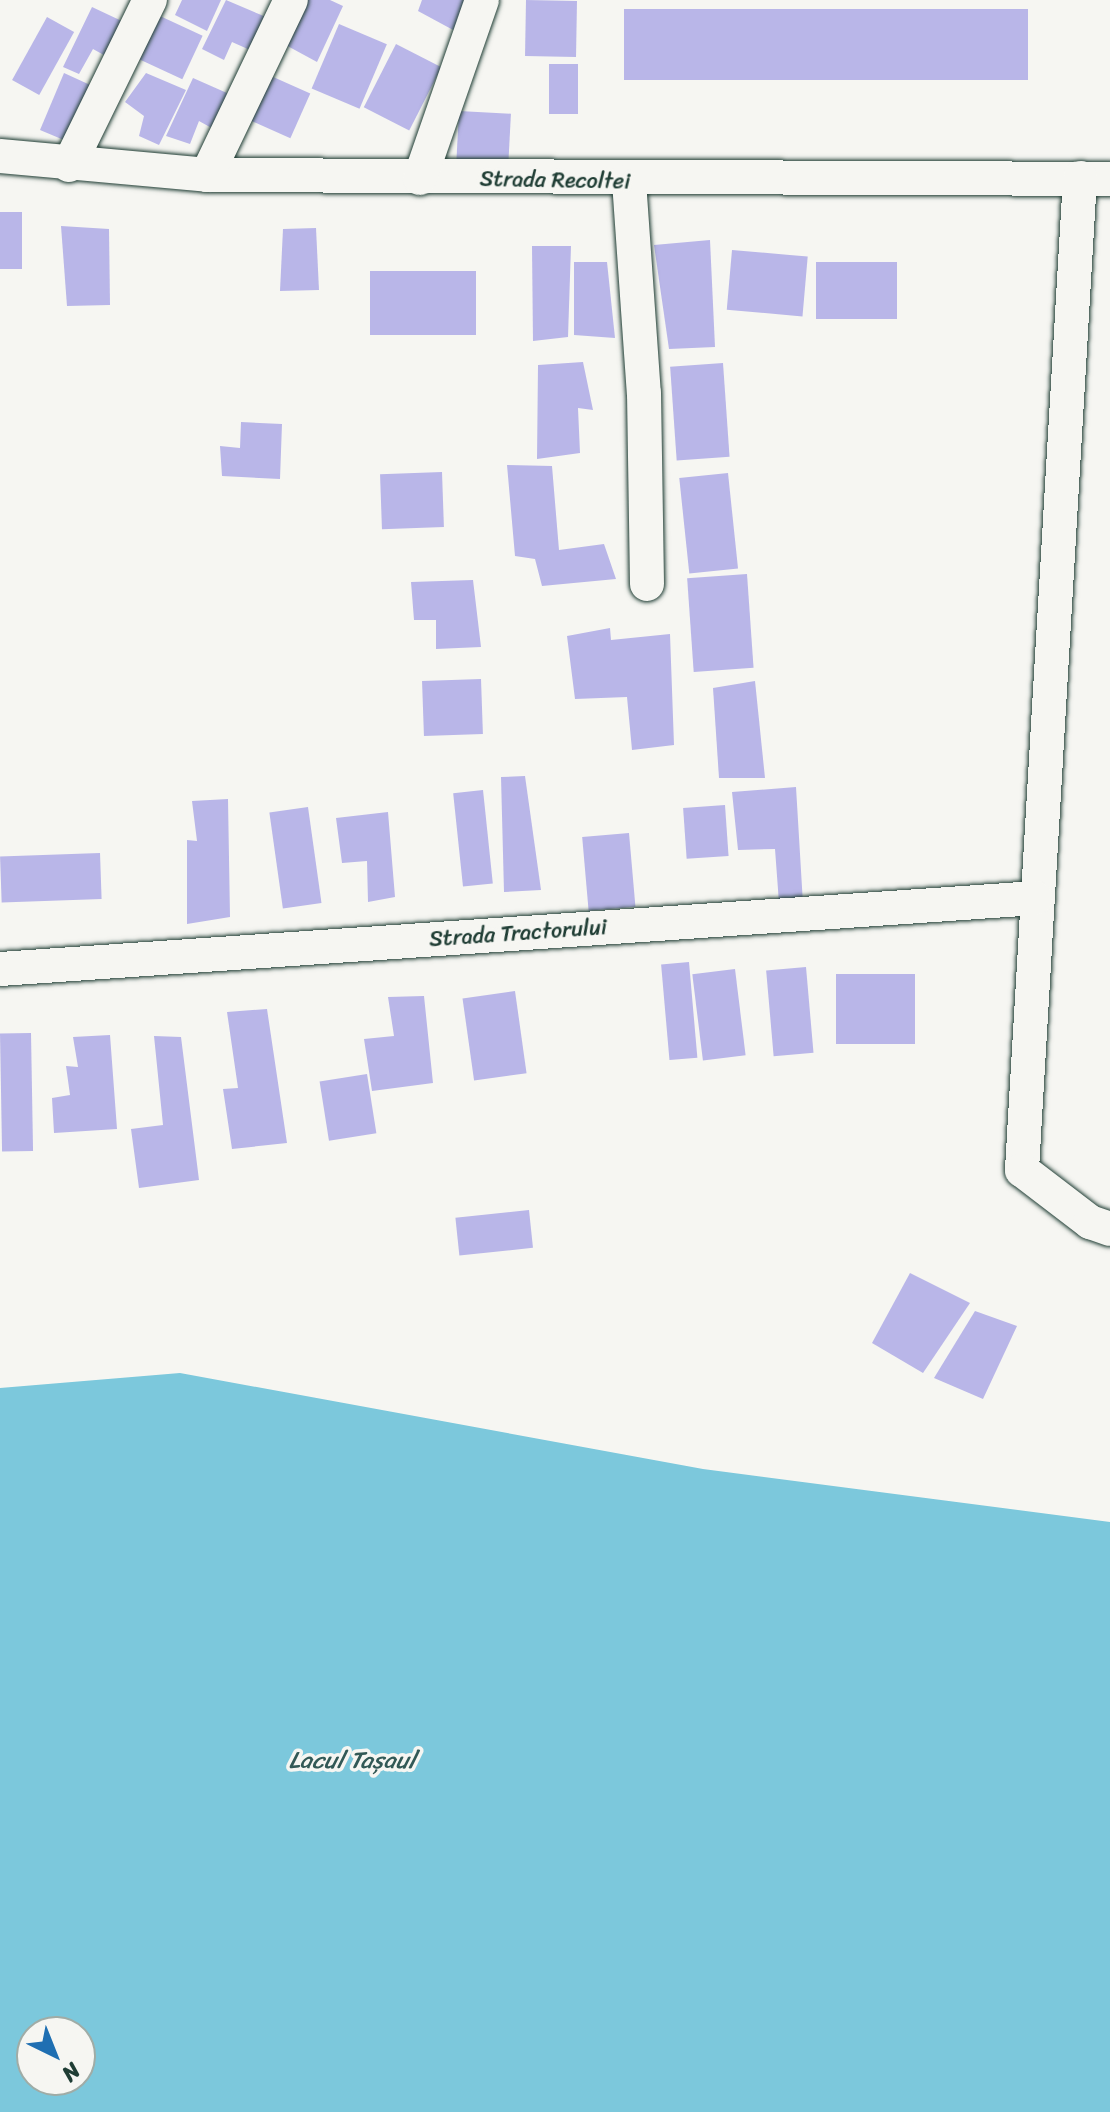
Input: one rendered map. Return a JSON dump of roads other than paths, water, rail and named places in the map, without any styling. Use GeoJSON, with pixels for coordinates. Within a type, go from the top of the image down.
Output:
{"type":"FeatureCollection","features":[{"type":"Feature","properties":{"kind":"street"},"geometry":{"type":"LineString","coordinates":[[69,165],[150,0]]}},
{"type":"Feature","properties":{"kind":"street"},"geometry":{"type":"LineString","coordinates":[[207,175],[291,0]]}},
{"type":"Feature","properties":{"kind":"street"},"geometry":{"type":"LineString","coordinates":[[420,178],[482,0]]}},
{"type":"Feature","properties":{"kind":"street","name":"Strada Recoltei"},"geometry":{"type":"LineString","coordinates":[[0,156],[69,165],[207,175],[629,181],[1095,179]]}},
{"type":"Feature","properties":{"kind":"street"},"geometry":{"type":"LineString","coordinates":[[1095,179],[1036,898],[1022,1170],[1090,1222],[1110,1229]]}},
{"type":"Feature","properties":{"kind":"street"},"geometry":{"type":"LineString","coordinates":[[629,181],[644,393],[647,584]]}},
{"type":"Feature","properties":{"kind":"street","name":"Strada Tractorului"},"geometry":{"type":"LineString","coordinates":[[0,969],[1036,898]]}},
{"type":"Feature","properties":{"kind":"water","name":"Lacul Tașaul"},"geometry":{"type":"Polygon","coordinates":[[[180,1373],[703,1469],[1110,1522],[1110,2112],[0,2112],[0,1388],[180,1373]]]}}]}
